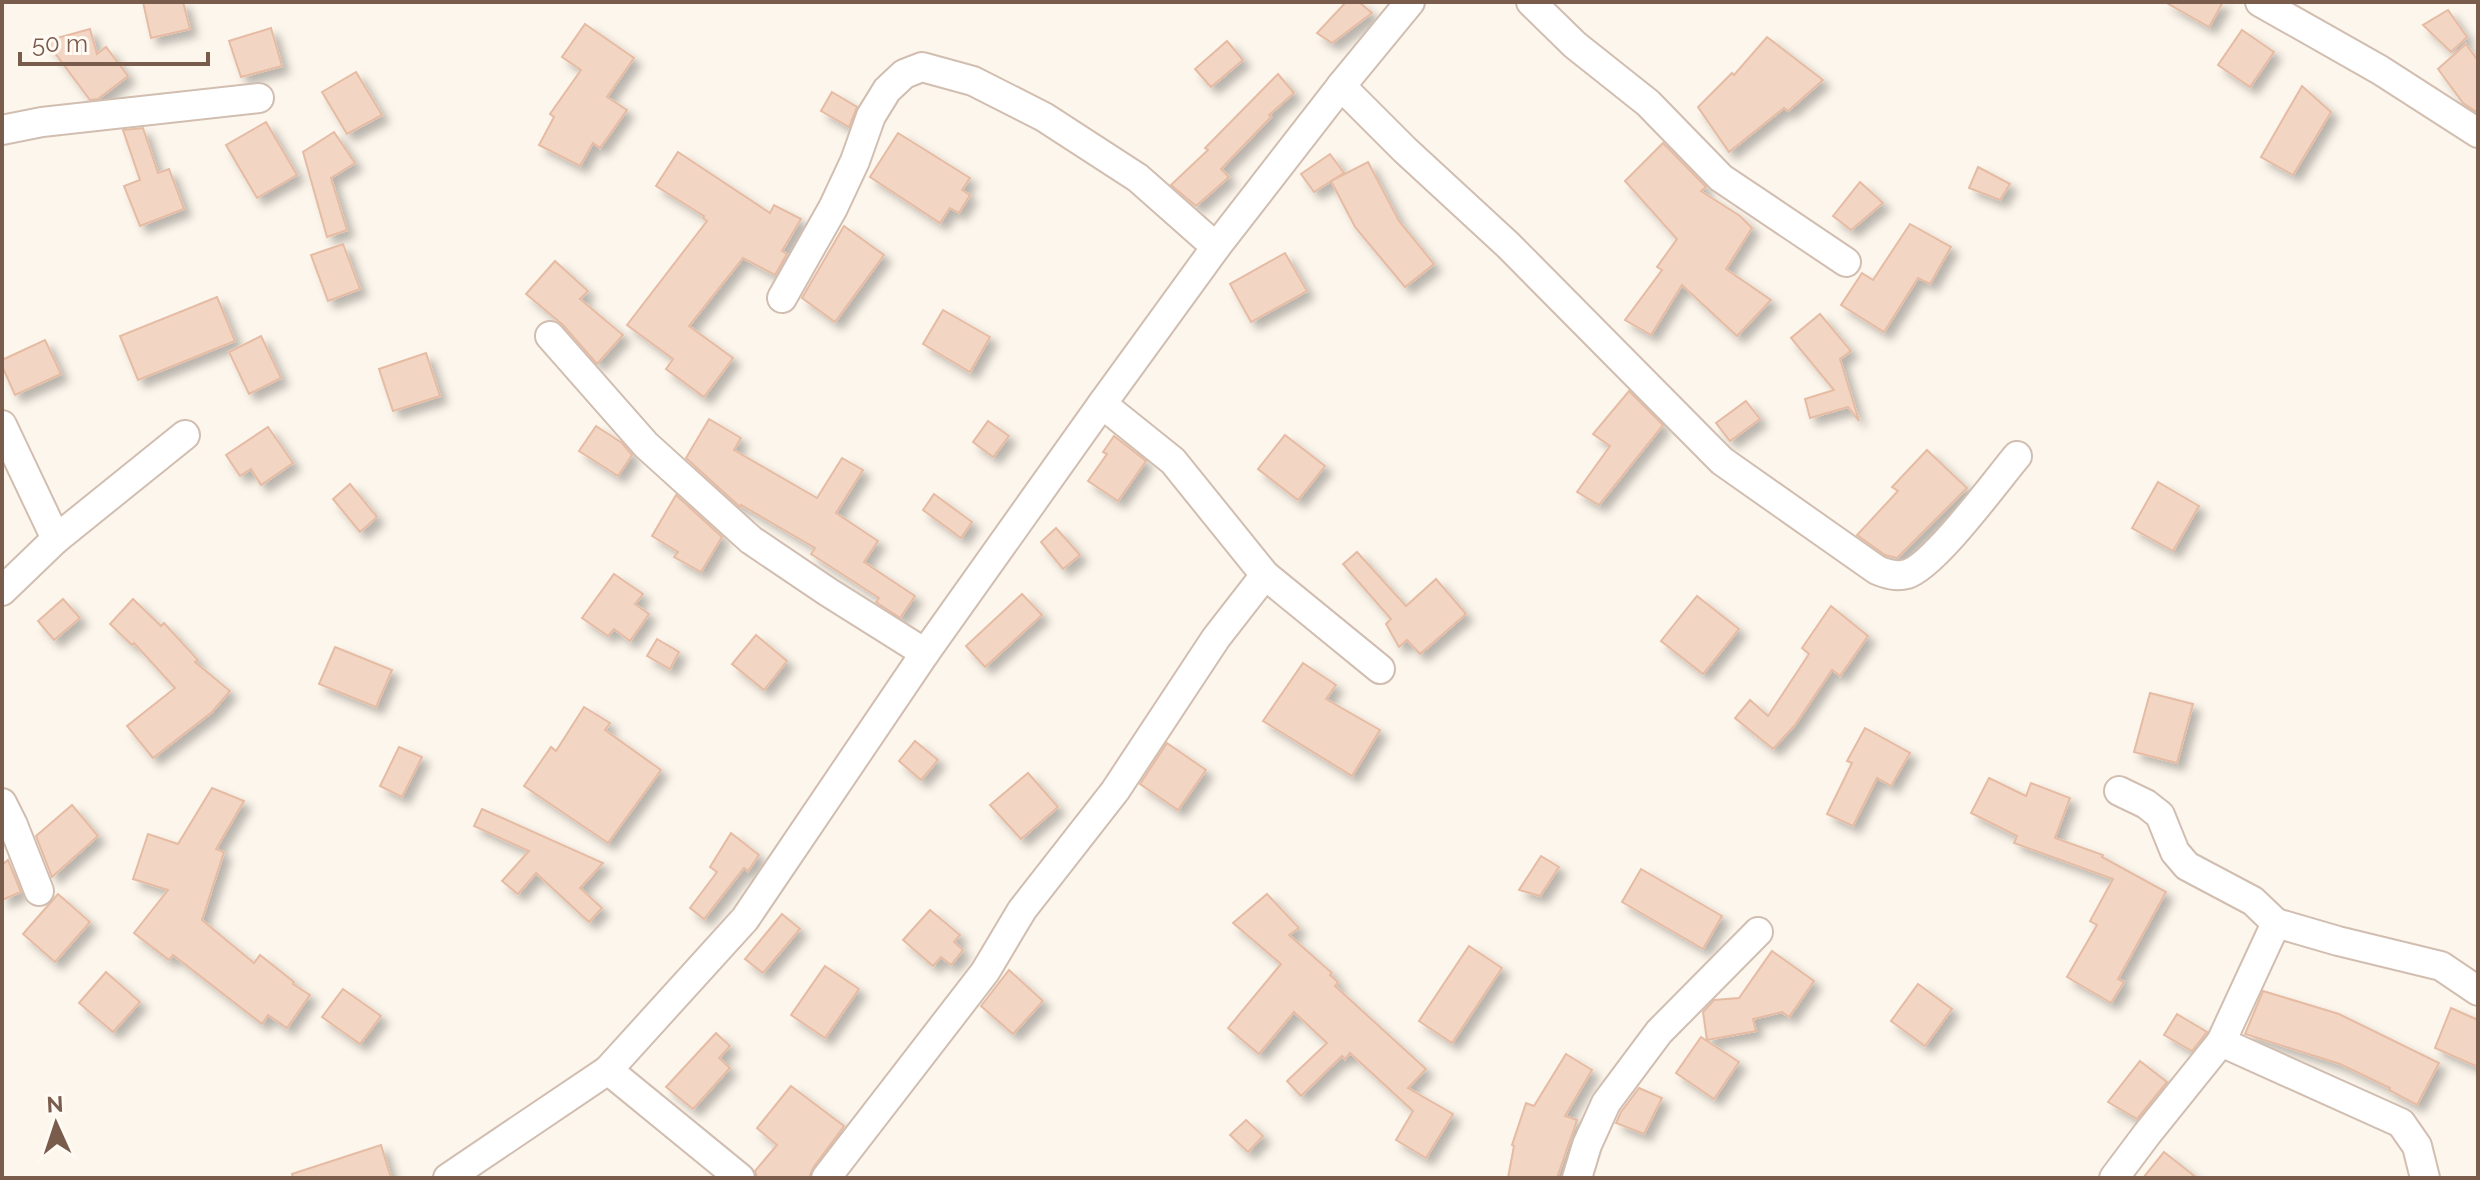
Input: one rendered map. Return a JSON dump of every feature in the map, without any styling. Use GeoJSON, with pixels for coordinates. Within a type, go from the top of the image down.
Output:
{"type":"FeatureCollection","features":[{"type":"Feature","properties":{"kind":"street"},"geometry":{"type":"LineString","coordinates":[[1531,2],[1575,45],[1648,103],[1721,178],[1846,262]]}},
{"type":"Feature","properties":{"kind":"street"},"geometry":{"type":"LineString","coordinates":[[2260,2],[2300,12],[2380,70],[2474,123]]}},
{"type":"Feature","properties":{"kind":"street"},"geometry":{"type":"LineString","coordinates":[[448,1178],[608,1070],[745,919],[925,653],[1102,404],[1216,247],[1399,6]]}},
{"type":"Feature","properties":{"kind":"street"},"geometry":{"type":"LineString","coordinates":[[782,298],[833,208],[871,116],[887,90],[904,74],[922,67],[973,81],[1044,117],[1138,178],[1216,247]]}},
{"type":"Feature","properties":{"kind":"street"},"geometry":{"type":"LineString","coordinates":[[1341,86],[1508,245],[1722,461],[1877,570],[1890,575],[1905,575],[1922,568],[2017,456]]}},
{"type":"Feature","properties":{"kind":"street"},"geometry":{"type":"LineString","coordinates":[[2,130],[42,122],[259,98]]}},
{"type":"Feature","properties":{"kind":"street"},"geometry":{"type":"LineString","coordinates":[[550,336],[646,445],[751,540],[925,653]]}},
{"type":"Feature","properties":{"kind":"street"},"geometry":{"type":"LineString","coordinates":[[1102,404],[1173,461],[1265,575],[1380,669]]}},
{"type":"Feature","properties":{"kind":"street"},"geometry":{"type":"LineString","coordinates":[[2,425],[56,539]]}},
{"type":"Feature","properties":{"kind":"street"},"geometry":{"type":"LineString","coordinates":[[2,591],[56,539],[185,435]]}},
{"type":"Feature","properties":{"kind":"street"},"geometry":{"type":"LineString","coordinates":[[826,1178],[985,972],[1022,910],[1115,791],[1216,638],[1265,575]]}},
{"type":"Feature","properties":{"kind":"street"},"geometry":{"type":"LineString","coordinates":[[2119,791],[2146,804],[2160,815],[2175,852],[2187,866],[2253,901],[2276,923],[2441,966],[2478,991]]}},
{"type":"Feature","properties":{"kind":"street"},"geometry":{"type":"LineString","coordinates":[[2,803],[39,891]]}},
{"type":"Feature","properties":{"kind":"street"},"geometry":{"type":"LineString","coordinates":[[2114,1178],[2221,1042],[2276,923]]}},
{"type":"Feature","properties":{"kind":"street"},"geometry":{"type":"LineString","coordinates":[[1577,1178],[1587,1145],[1614,1091],[1659,1032],[1758,932]]}},
{"type":"Feature","properties":{"kind":"street"},"geometry":{"type":"LineString","coordinates":[[2221,1042],[2401,1123],[2417,1146],[2425,1178]]}},
{"type":"Feature","properties":{"kind":"street"},"geometry":{"type":"LineString","coordinates":[[608,1070],[740,1178]]}},
{"type":"Feature","properties":{"kind":"building"},"geometry":{"type":"Polygon","coordinates":[[[143,2],[183,2],[190,29],[151,38],[143,2]]]}},
{"type":"Feature","properties":{"kind":"building"},"geometry":{"type":"Polygon","coordinates":[[[1346,2],[1359,2],[1372,13],[1332,43],[1317,33],[1346,2]]]}},
{"type":"Feature","properties":{"kind":"building"},"geometry":{"type":"Polygon","coordinates":[[[2165,2],[2223,2],[2209,27],[2165,2]]]}},
{"type":"Feature","properties":{"kind":"building"},"geometry":{"type":"Polygon","coordinates":[[[2448,10],[2467,37],[2451,52],[2423,25],[2448,10]]]}},
{"type":"Feature","properties":{"kind":"building"},"geometry":{"type":"Polygon","coordinates":[[[585,24],[634,58],[607,97],[627,110],[600,148],[593,143],[580,166],[539,145],[554,117],[550,114],[581,70],[562,57],[585,24]]]}},
{"type":"Feature","properties":{"kind":"building"},"geometry":{"type":"Polygon","coordinates":[[[271,28],[282,66],[241,77],[229,41],[271,28]]]}},
{"type":"Feature","properties":{"kind":"building"},"geometry":{"type":"Polygon","coordinates":[[[90,29],[97,54],[106,47],[128,76],[98,99],[90,100],[46,41],[90,29]]]}},
{"type":"Feature","properties":{"kind":"building"},"geometry":{"type":"Polygon","coordinates":[[[2242,30],[2274,52],[2250,87],[2218,65],[2242,30]]]}},
{"type":"Feature","properties":{"kind":"building"},"geometry":{"type":"Polygon","coordinates":[[[1767,37],[1823,80],[1788,111],[1784,108],[1729,152],[1698,107],[1732,73],[1734,75],[1767,37]]]}},
{"type":"Feature","properties":{"kind":"building"},"geometry":{"type":"Polygon","coordinates":[[[1227,41],[1243,60],[1211,87],[1195,69],[1227,41]]]}},
{"type":"Feature","properties":{"kind":"building"},"geometry":{"type":"Polygon","coordinates":[[[2466,44],[2478,61],[2478,113],[2463,103],[2438,69],[2466,44]]]}},
{"type":"Feature","properties":{"kind":"building"},"geometry":{"type":"Polygon","coordinates":[[[356,72],[382,115],[347,134],[322,92],[356,72]]]}},
{"type":"Feature","properties":{"kind":"building"},"geometry":{"type":"Polygon","coordinates":[[[1278,74],[1294,93],[1269,115],[1271,117],[1221,169],[1229,177],[1196,206],[1171,185],[1278,74]]]}},
{"type":"Feature","properties":{"kind":"building"},"geometry":{"type":"Polygon","coordinates":[[[2302,86],[2331,112],[2293,175],[2261,157],[2302,86]]]}},
{"type":"Feature","properties":{"kind":"building"},"geometry":{"type":"Polygon","coordinates":[[[832,92],[857,107],[849,127],[821,111],[832,92]]]}},
{"type":"Feature","properties":{"kind":"building"},"geometry":{"type":"Polygon","coordinates":[[[266,122],[297,175],[257,198],[226,145],[266,122]]]}},
{"type":"Feature","properties":{"kind":"building"},"geometry":{"type":"Polygon","coordinates":[[[143,128],[158,173],[169,169],[184,209],[140,226],[124,186],[140,180],[123,130],[143,128]]]}},
{"type":"Feature","properties":{"kind":"building"},"geometry":{"type":"Polygon","coordinates":[[[334,132],[355,163],[331,178],[347,230],[327,237],[303,152],[334,132]]]}},
{"type":"Feature","properties":{"kind":"building"},"geometry":{"type":"Polygon","coordinates":[[[898,133],[970,178],[962,190],[970,195],[959,213],[950,208],[940,223],[870,177],[898,133]]]}},
{"type":"Feature","properties":{"kind":"building"},"geometry":{"type":"Polygon","coordinates":[[[1663,143],[1706,187],[1701,191],[1740,216],[1752,228],[1726,269],[1771,300],[1737,336],[1682,285],[1651,335],[1625,320],[1662,270],[1657,267],[1677,239],[1625,181],[1663,143]]]}},
{"type":"Feature","properties":{"kind":"building"},"geometry":{"type":"Polygon","coordinates":[[[678,152],[770,213],[774,205],[801,219],[782,251],[787,254],[775,275],[743,258],[689,326],[733,358],[704,397],[666,369],[673,359],[627,325],[707,221],[704,216],[656,186],[678,152]]]}},
{"type":"Feature","properties":{"kind":"building"},"geometry":{"type":"Polygon","coordinates":[[[1330,154],[1344,173],[1314,192],[1301,174],[1330,154]]]}},
{"type":"Feature","properties":{"kind":"building"},"geometry":{"type":"Polygon","coordinates":[[[1368,162],[1399,221],[1434,264],[1405,287],[1355,227],[1331,181],[1368,162]]]}},
{"type":"Feature","properties":{"kind":"building"},"geometry":{"type":"Polygon","coordinates":[[[1978,167],[2010,184],[2000,200],[1969,188],[1978,167]]]}},
{"type":"Feature","properties":{"kind":"building"},"geometry":{"type":"Polygon","coordinates":[[[1860,182],[1883,203],[1851,230],[1833,216],[1860,182]]]}},
{"type":"Feature","properties":{"kind":"building"},"geometry":{"type":"Polygon","coordinates":[[[1910,224],[1951,247],[1930,284],[1918,278],[1884,332],[1841,305],[1862,273],[1873,280],[1910,224]]]}},
{"type":"Feature","properties":{"kind":"building"},"geometry":{"type":"Polygon","coordinates":[[[844,226],[884,255],[835,322],[802,298],[844,226]]]}},
{"type":"Feature","properties":{"kind":"building"},"geometry":{"type":"Polygon","coordinates":[[[343,244],[360,289],[328,301],[311,255],[343,244]]]}},
{"type":"Feature","properties":{"kind":"building"},"geometry":{"type":"Polygon","coordinates":[[[1285,253],[1307,291],[1251,322],[1230,284],[1285,253]]]}},
{"type":"Feature","properties":{"kind":"building"},"geometry":{"type":"Polygon","coordinates":[[[555,261],[588,291],[580,299],[623,335],[597,364],[563,325],[526,294],[555,261]]]}},
{"type":"Feature","properties":{"kind":"building"},"geometry":{"type":"Polygon","coordinates":[[[217,297],[235,341],[138,380],[120,336],[217,297]]]}},
{"type":"Feature","properties":{"kind":"building"},"geometry":{"type":"Polygon","coordinates":[[[943,310],[990,337],[970,372],[923,344],[943,310]]]}},
{"type":"Feature","properties":{"kind":"building"},"geometry":{"type":"Polygon","coordinates":[[[1820,314],[1851,351],[1840,359],[1859,421],[1848,407],[1810,418],[1805,399],[1834,390],[1791,338],[1820,314]]]}},
{"type":"Feature","properties":{"kind":"building"},"geometry":{"type":"Polygon","coordinates":[[[261,336],[281,378],[249,394],[229,352],[261,336]]]}},
{"type":"Feature","properties":{"kind":"building"},"geometry":{"type":"Polygon","coordinates":[[[45,340],[61,374],[15,395],[2,360],[45,340]]]}},
{"type":"Feature","properties":{"kind":"building"},"geometry":{"type":"Polygon","coordinates":[[[426,353],[440,396],[393,411],[379,369],[426,353]]]}},
{"type":"Feature","properties":{"kind":"building"},"geometry":{"type":"Polygon","coordinates":[[[1629,391],[1663,425],[1599,505],[1577,492],[1610,446],[1593,434],[1629,391]]]}},
{"type":"Feature","properties":{"kind":"building"},"geometry":{"type":"Polygon","coordinates":[[[1746,401],[1760,419],[1730,441],[1716,423],[1746,401]]]}},
{"type":"Feature","properties":{"kind":"building"},"geometry":{"type":"Polygon","coordinates":[[[709,419],[741,438],[734,450],[817,498],[842,458],[863,470],[836,513],[878,541],[864,562],[915,596],[900,618],[876,602],[879,598],[811,554],[815,548],[740,507],[686,458],[709,419]]]}},
{"type":"Feature","properties":{"kind":"building"},"geometry":{"type":"Polygon","coordinates":[[[988,421],[1009,436],[993,457],[973,442],[988,421]]]}},
{"type":"Feature","properties":{"kind":"building"},"geometry":{"type":"Polygon","coordinates":[[[596,426],[622,443],[632,455],[618,476],[579,451],[596,426]]]}},
{"type":"Feature","properties":{"kind":"building"},"geometry":{"type":"Polygon","coordinates":[[[268,427],[293,463],[261,485],[251,469],[240,476],[226,455],[268,427]]]}},
{"type":"Feature","properties":{"kind":"building"},"geometry":{"type":"Polygon","coordinates":[[[1285,435],[1325,466],[1298,500],[1258,469],[1285,435]]]}},
{"type":"Feature","properties":{"kind":"building"},"geometry":{"type":"Polygon","coordinates":[[[1114,436],[1146,461],[1118,501],[1088,481],[1107,454],[1103,452],[1114,436]]]}},
{"type":"Feature","properties":{"kind":"building"},"geometry":{"type":"Polygon","coordinates":[[[1927,450],[1967,488],[1897,558],[1885,555],[1857,535],[1898,491],[1892,487],[1927,450]]]}},
{"type":"Feature","properties":{"kind":"building"},"geometry":{"type":"Polygon","coordinates":[[[2158,482],[2199,506],[2173,551],[2132,528],[2158,482]]]}},
{"type":"Feature","properties":{"kind":"building"},"geometry":{"type":"Polygon","coordinates":[[[350,484],[377,517],[360,532],[333,499],[350,484]]]}},
{"type":"Feature","properties":{"kind":"building"},"geometry":{"type":"Polygon","coordinates":[[[934,494],[972,522],[961,538],[923,510],[934,494]]]}},
{"type":"Feature","properties":{"kind":"building"},"geometry":{"type":"Polygon","coordinates":[[[676,495],[722,537],[701,572],[674,557],[678,552],[652,536],[676,495]]]}},
{"type":"Feature","properties":{"kind":"building"},"geometry":{"type":"Polygon","coordinates":[[[1056,528],[1080,555],[1063,569],[1041,542],[1056,528]]]}},
{"type":"Feature","properties":{"kind":"building"},"geometry":{"type":"Polygon","coordinates":[[[1357,552],[1406,606],[1436,579],[1466,614],[1420,654],[1407,640],[1399,647],[1386,624],[1391,619],[1343,564],[1357,552]]]}},
{"type":"Feature","properties":{"kind":"building"},"geometry":{"type":"Polygon","coordinates":[[[614,574],[643,594],[635,604],[649,614],[630,641],[614,629],[608,636],[582,618],[614,574]]]}},
{"type":"Feature","properties":{"kind":"building"},"geometry":{"type":"Polygon","coordinates":[[[1022,594],[1042,615],[985,667],[966,646],[1022,594]]]}},
{"type":"Feature","properties":{"kind":"building"},"geometry":{"type":"Polygon","coordinates":[[[1697,596],[1739,629],[1703,674],[1661,641],[1697,596]]]}},
{"type":"Feature","properties":{"kind":"building"},"geometry":{"type":"Polygon","coordinates":[[[63,599],[80,618],[54,640],[38,621],[63,599]]]}},
{"type":"Feature","properties":{"kind":"building"},"geometry":{"type":"Polygon","coordinates":[[[133,599],[161,626],[164,623],[198,660],[195,662],[230,691],[212,712],[153,758],[127,726],[175,688],[134,643],[132,645],[110,624],[133,599]]]}},
{"type":"Feature","properties":{"kind":"building"},"geometry":{"type":"Polygon","coordinates":[[[1831,606],[1868,636],[1840,676],[1832,670],[1795,725],[1773,749],[1735,718],[1750,700],[1768,716],[1809,654],[1802,648],[1831,606]]]}},
{"type":"Feature","properties":{"kind":"building"},"geometry":{"type":"Polygon","coordinates":[[[756,635],[787,661],[764,690],[732,664],[756,635]]]}},
{"type":"Feature","properties":{"kind":"building"},"geometry":{"type":"Polygon","coordinates":[[[657,639],[679,652],[670,669],[647,656],[657,639]]]}},
{"type":"Feature","properties":{"kind":"building"},"geometry":{"type":"Polygon","coordinates":[[[335,647],[392,670],[376,707],[319,684],[335,647]]]}},
{"type":"Feature","properties":{"kind":"building"},"geometry":{"type":"Polygon","coordinates":[[[1303,663],[1336,685],[1326,699],[1380,730],[1352,776],[1263,721],[1303,663]]]}},
{"type":"Feature","properties":{"kind":"building"},"geometry":{"type":"Polygon","coordinates":[[[2150,693],[2193,704],[2177,763],[2134,752],[2150,693]]]}},
{"type":"Feature","properties":{"kind":"building"},"geometry":{"type":"Polygon","coordinates":[[[584,707],[610,723],[605,730],[661,770],[608,843],[524,786],[551,747],[556,751],[584,707]]]}},
{"type":"Feature","properties":{"kind":"building"},"geometry":{"type":"Polygon","coordinates":[[[1865,728],[1910,753],[1891,786],[1877,778],[1853,826],[1827,814],[1852,763],[1847,761],[1865,728]]]}},
{"type":"Feature","properties":{"kind":"building"},"geometry":{"type":"Polygon","coordinates":[[[915,741],[938,760],[921,780],[899,761],[915,741]]]}},
{"type":"Feature","properties":{"kind":"building"},"geometry":{"type":"Polygon","coordinates":[[[1167,743],[1206,770],[1178,810],[1140,784],[1167,743]]]}},
{"type":"Feature","properties":{"kind":"building"},"geometry":{"type":"Polygon","coordinates":[[[399,747],[422,757],[402,797],[380,786],[399,747]]]}},
{"type":"Feature","properties":{"kind":"building"},"geometry":{"type":"Polygon","coordinates":[[[1028,773],[1058,807],[1021,839],[990,805],[1028,773]]]}},
{"type":"Feature","properties":{"kind":"building"},"geometry":{"type":"Polygon","coordinates":[[[1989,778],[2026,796],[2031,783],[2070,798],[2055,838],[2103,855],[2166,892],[2118,979],[2124,982],[2111,1003],[2067,977],[2097,925],[2090,921],[2113,879],[2014,843],[2017,836],[1971,813],[1989,778]]]}},
{"type":"Feature","properties":{"kind":"building"},"geometry":{"type":"Polygon","coordinates":[[[212,788],[244,801],[216,849],[224,852],[202,920],[254,963],[260,955],[310,995],[287,1028],[268,1015],[262,1024],[173,955],[169,960],[134,933],[168,890],[133,879],[148,834],[178,844],[212,788]]]}},
{"type":"Feature","properties":{"kind":"building"},"geometry":{"type":"Polygon","coordinates":[[[72,805],[98,836],[52,877],[36,836],[72,805]]]}},
{"type":"Feature","properties":{"kind":"building"},"geometry":{"type":"Polygon","coordinates":[[[482,809],[603,863],[580,888],[602,908],[589,922],[536,873],[518,894],[502,881],[529,851],[474,826],[482,809]]]}},
{"type":"Feature","properties":{"kind":"building"},"geometry":{"type":"Polygon","coordinates":[[[731,833],[759,855],[748,871],[744,868],[704,919],[690,908],[717,872],[710,867],[731,833]]]}},
{"type":"Feature","properties":{"kind":"building"},"geometry":{"type":"Polygon","coordinates":[[[1541,856],[1559,867],[1540,896],[1519,890],[1541,856]]]}},
{"type":"Feature","properties":{"kind":"building"},"geometry":{"type":"Polygon","coordinates":[[[8,860],[21,892],[2,900],[2,865],[8,860]]]}},
{"type":"Feature","properties":{"kind":"building"},"geometry":{"type":"Polygon","coordinates":[[[1641,869],[1722,916],[1703,949],[1622,902],[1641,869]]]}},
{"type":"Feature","properties":{"kind":"building"},"geometry":{"type":"Polygon","coordinates":[[[58,894],[90,922],[55,962],[23,934],[58,894]]]}},
{"type":"Feature","properties":{"kind":"building"},"geometry":{"type":"Polygon","coordinates":[[[1267,894],[1299,928],[1289,935],[1332,973],[1330,975],[1338,982],[1335,986],[1426,1069],[1408,1088],[1453,1114],[1426,1158],[1396,1140],[1413,1111],[1350,1053],[1345,1059],[1342,1056],[1301,1096],[1287,1081],[1327,1043],[1294,1012],[1259,1054],[1228,1028],[1281,964],[1233,923],[1267,894]]]}},
{"type":"Feature","properties":{"kind":"building"},"geometry":{"type":"Polygon","coordinates":[[[930,910],[960,935],[954,942],[963,950],[951,965],[941,957],[933,966],[903,940],[930,910]]]}},
{"type":"Feature","properties":{"kind":"building"},"geometry":{"type":"Polygon","coordinates":[[[782,914],[800,929],[763,973],[745,959],[782,914]]]}},
{"type":"Feature","properties":{"kind":"building"},"geometry":{"type":"Polygon","coordinates":[[[1469,946],[1502,968],[1452,1043],[1419,1021],[1469,946]]]}},
{"type":"Feature","properties":{"kind":"building"},"geometry":{"type":"Polygon","coordinates":[[[1772,951],[1814,981],[1789,1017],[1782,1012],[1753,1019],[1756,1031],[1707,1040],[1703,1012],[1714,1000],[1739,998],[1772,951]]]}},
{"type":"Feature","properties":{"kind":"building"},"geometry":{"type":"Polygon","coordinates":[[[825,966],[859,989],[825,1038],[791,1015],[825,966]]]}},
{"type":"Feature","properties":{"kind":"building"},"geometry":{"type":"Polygon","coordinates":[[[1009,970],[1043,1001],[1013,1034],[981,1006],[1009,970]]]}},
{"type":"Feature","properties":{"kind":"building"},"geometry":{"type":"Polygon","coordinates":[[[106,972],[140,1002],[113,1032],[79,1003],[106,972]]]}},
{"type":"Feature","properties":{"kind":"building"},"geometry":{"type":"Polygon","coordinates":[[[1918,984],[1952,1009],[1925,1046],[1891,1021],[1918,984]]]}},
{"type":"Feature","properties":{"kind":"building"},"geometry":{"type":"Polygon","coordinates":[[[343,989],[381,1016],[360,1044],[322,1017],[343,989]]]}},
{"type":"Feature","properties":{"kind":"building"},"geometry":{"type":"Polygon","coordinates":[[[2263,991],[2339,1014],[2439,1063],[2417,1105],[2340,1064],[2245,1034],[2263,991]]]}},
{"type":"Feature","properties":{"kind":"building"},"geometry":{"type":"Polygon","coordinates":[[[2451,1008],[2478,1020],[2478,1067],[2435,1048],[2451,1008]]]}},
{"type":"Feature","properties":{"kind":"building"},"geometry":{"type":"Polygon","coordinates":[[[2177,1014],[2207,1032],[2192,1051],[2164,1035],[2177,1014]]]}},
{"type":"Feature","properties":{"kind":"building"},"geometry":{"type":"Polygon","coordinates":[[[716,1033],[730,1046],[719,1058],[730,1068],[693,1109],[666,1087],[716,1033]]]}},
{"type":"Feature","properties":{"kind":"building"},"geometry":{"type":"Polygon","coordinates":[[[1701,1037],[1739,1062],[1714,1099],[1676,1073],[1701,1037]]]}},
{"type":"Feature","properties":{"kind":"building"},"geometry":{"type":"Polygon","coordinates":[[[1566,1054],[1592,1070],[1565,1116],[1577,1120],[1557,1178],[1508,1178],[1512,1145],[1526,1103],[1534,1106],[1566,1054]]]}},
{"type":"Feature","properties":{"kind":"building"},"geometry":{"type":"Polygon","coordinates":[[[2140,1061],[2167,1082],[2137,1119],[2108,1102],[2140,1061]]]}},
{"type":"Feature","properties":{"kind":"building"},"geometry":{"type":"Polygon","coordinates":[[[791,1086],[844,1126],[809,1178],[757,1178],[755,1171],[777,1145],[757,1128],[791,1086]]]}},
{"type":"Feature","properties":{"kind":"building"},"geometry":{"type":"Polygon","coordinates":[[[1639,1088],[1662,1098],[1644,1134],[1616,1123],[1639,1088]]]}},
{"type":"Feature","properties":{"kind":"building"},"geometry":{"type":"Polygon","coordinates":[[[1246,1120],[1263,1136],[1248,1152],[1230,1135],[1246,1120]]]}},
{"type":"Feature","properties":{"kind":"building"},"geometry":{"type":"Polygon","coordinates":[[[381,1145],[391,1178],[293,1178],[292,1174],[381,1145]]]}},
{"type":"Feature","properties":{"kind":"building"},"geometry":{"type":"Polygon","coordinates":[[[2164,1152],[2197,1178],[2143,1178],[2164,1152]]]}}]}
